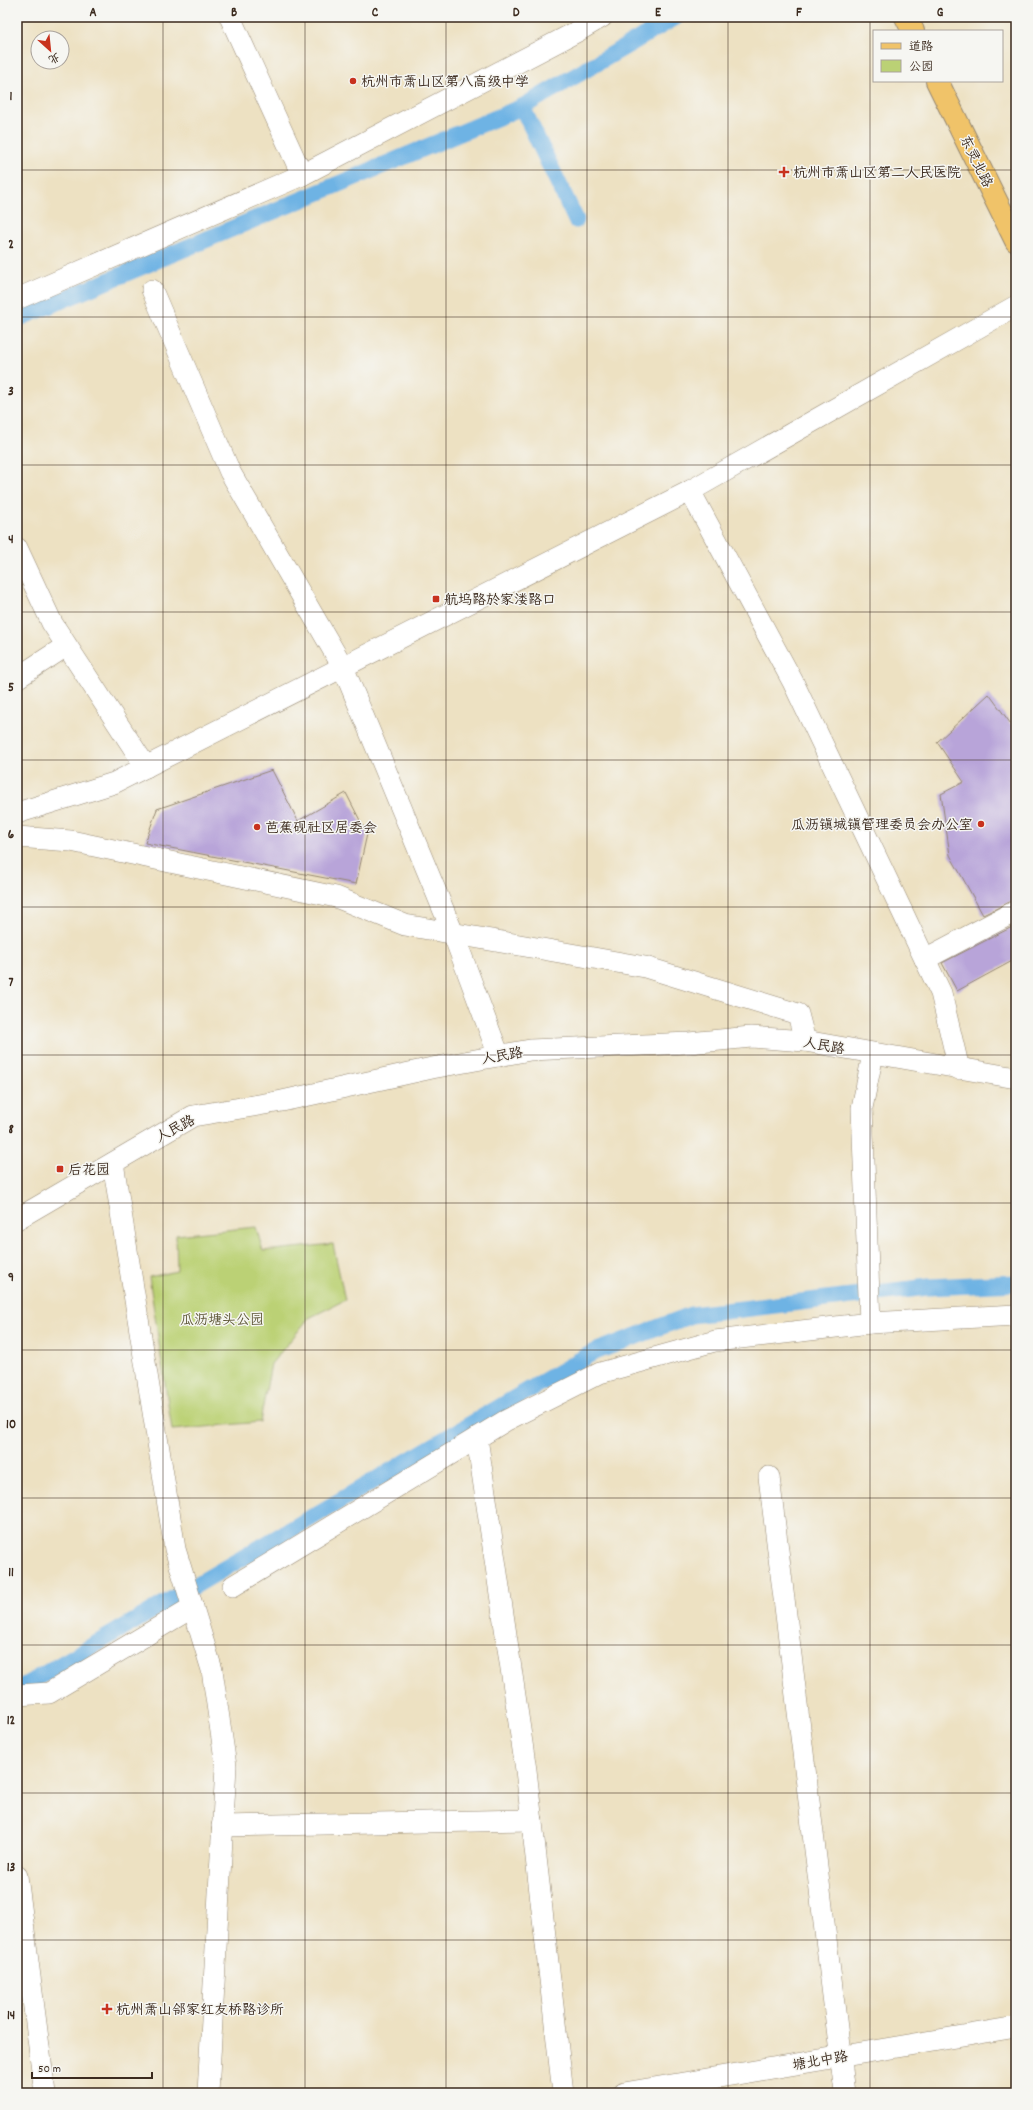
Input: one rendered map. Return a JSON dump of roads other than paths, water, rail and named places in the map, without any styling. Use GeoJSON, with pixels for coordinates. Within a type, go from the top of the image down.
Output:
{"type":"FeatureCollection","features":[{"type":"Feature","properties":{"kind":"main road"},"geometry":{"type":"LineString","coordinates":[[906,17],[912,30]]}},
{"type":"Feature","properties":{"kind":"main road","name":"东灵北路"},"geometry":{"type":"LineString","coordinates":[[937,82],[1016,241]]}},
{"type":"Feature","properties":{"kind":"street"},"geometry":{"type":"LineString","coordinates":[[230,17],[302,175]]}},
{"type":"Feature","properties":{"kind":"street"},"geometry":{"type":"LineString","coordinates":[[17,299],[302,175],[578,31],[602,17]]}},
{"type":"Feature","properties":{"kind":"street"},"geometry":{"type":"LineString","coordinates":[[152,290],[230,472],[342,667],[453,933],[500,1056]]}},
{"type":"Feature","properties":{"kind":"street"},"geometry":{"type":"LineString","coordinates":[[17,813],[114,783],[690,491],[1016,306]]}},
{"type":"Feature","properties":{"kind":"street"},"geometry":{"type":"LineString","coordinates":[[690,491],[793,682],[941,993],[959,1069]]}},
{"type":"Feature","properties":{"kind":"street"},"geometry":{"type":"LineString","coordinates":[[17,548],[52,623],[146,767]]}},
{"type":"Feature","properties":{"kind":"street"},"geometry":{"type":"LineString","coordinates":[[17,678],[66,646]]}},
{"type":"Feature","properties":{"kind":"street"},"geometry":{"type":"LineString","coordinates":[[17,837],[71,841],[336,896],[405,925],[645,967],[798,1014],[804,1041]]}},
{"type":"Feature","properties":{"kind":"street"},"geometry":{"type":"LineString","coordinates":[[925,959],[1016,911]]}},
{"type":"Feature","properties":{"kind":"street","name":"人民路"},"geometry":{"type":"LineString","coordinates":[[17,1219],[193,1116],[282,1101],[432,1068],[530,1050],[689,1043],[751,1037],[804,1041],[1016,1078]]}},
{"type":"Feature","properties":{"kind":"street"},"geometry":{"type":"LineString","coordinates":[[870,1323],[862,1108],[873,1054]]}},
{"type":"Feature","properties":{"kind":"street"},"geometry":{"type":"LineString","coordinates":[[113,1163],[177,1557],[212,1670],[226,1766],[208,2093]]}},
{"type":"Feature","properties":{"kind":"street"},"geometry":{"type":"LineString","coordinates":[[233,1586],[505,1421],[600,1373],[715,1341],[870,1323],[1016,1316]]}},
{"type":"Feature","properties":{"kind":"street"},"geometry":{"type":"LineString","coordinates":[[477,1438],[532,1820],[563,2093]]}},
{"type":"Feature","properties":{"kind":"street"},"geometry":{"type":"LineString","coordinates":[[768,1477],[845,2093]]}},
{"type":"Feature","properties":{"kind":"street"},"geometry":{"type":"LineString","coordinates":[[17,1695],[49,1693],[195,1616]]}},
{"type":"Feature","properties":{"kind":"street"},"geometry":{"type":"LineString","coordinates":[[222,1826],[532,1820]]}},
{"type":"Feature","properties":{"kind":"street"},"geometry":{"type":"LineString","coordinates":[[17,1876],[45,2093]]}},
{"type":"Feature","properties":{"kind":"street","name":"塘北中路"},"geometry":{"type":"LineString","coordinates":[[624,2093],[1016,2027]]}},
{"type":"Feature","properties":{"kind":"waterway"},"geometry":{"type":"LineString","coordinates":[[17,319],[522,107],[676,17]]}},
{"type":"Feature","properties":{"kind":"waterway"},"geometry":{"type":"LineString","coordinates":[[522,107],[576,220]]}},
{"type":"Feature","properties":{"kind":"waterway"},"geometry":{"type":"LineString","coordinates":[[17,1690],[592,1353],[691,1315],[928,1287],[1016,1283]]}},
{"type":"Feature","properties":{"kind":"place","name":"杭州市萧山区第八高级中学"},"geometry":{"type":"Point","coordinates":[353,81]}},
{"type":"Feature","properties":{"kind":"place","name":"杭州市萧山区第二人民医院"},"geometry":{"type":"Point","coordinates":[784,172]}},
{"type":"Feature","properties":{"kind":"place","name":"航坞路於家溇路口"},"geometry":{"type":"Point","coordinates":[436,599]}},
{"type":"Feature","properties":{"kind":"place","name":"瓜沥镇城镇管理委员会办公室"},"geometry":{"type":"Point","coordinates":[981,824]}},
{"type":"Feature","properties":{"kind":"place","name":"芭蕉砚社区居委会"},"geometry":{"type":"Point","coordinates":[257,827]}},
{"type":"Feature","properties":{"kind":"place","name":"后花园"},"geometry":{"type":"Point","coordinates":[60,1169]}},
{"type":"Feature","properties":{"kind":"place","name":"杭州萧山邻家红友桥路诊所"},"geometry":{"type":"Point","coordinates":[107,2009]}},
{"type":"Feature","properties":{"kind":"park label","name":"瓜沥塘头公园"},"geometry":{"type":"Point","coordinates":[222,1319]}}]}
